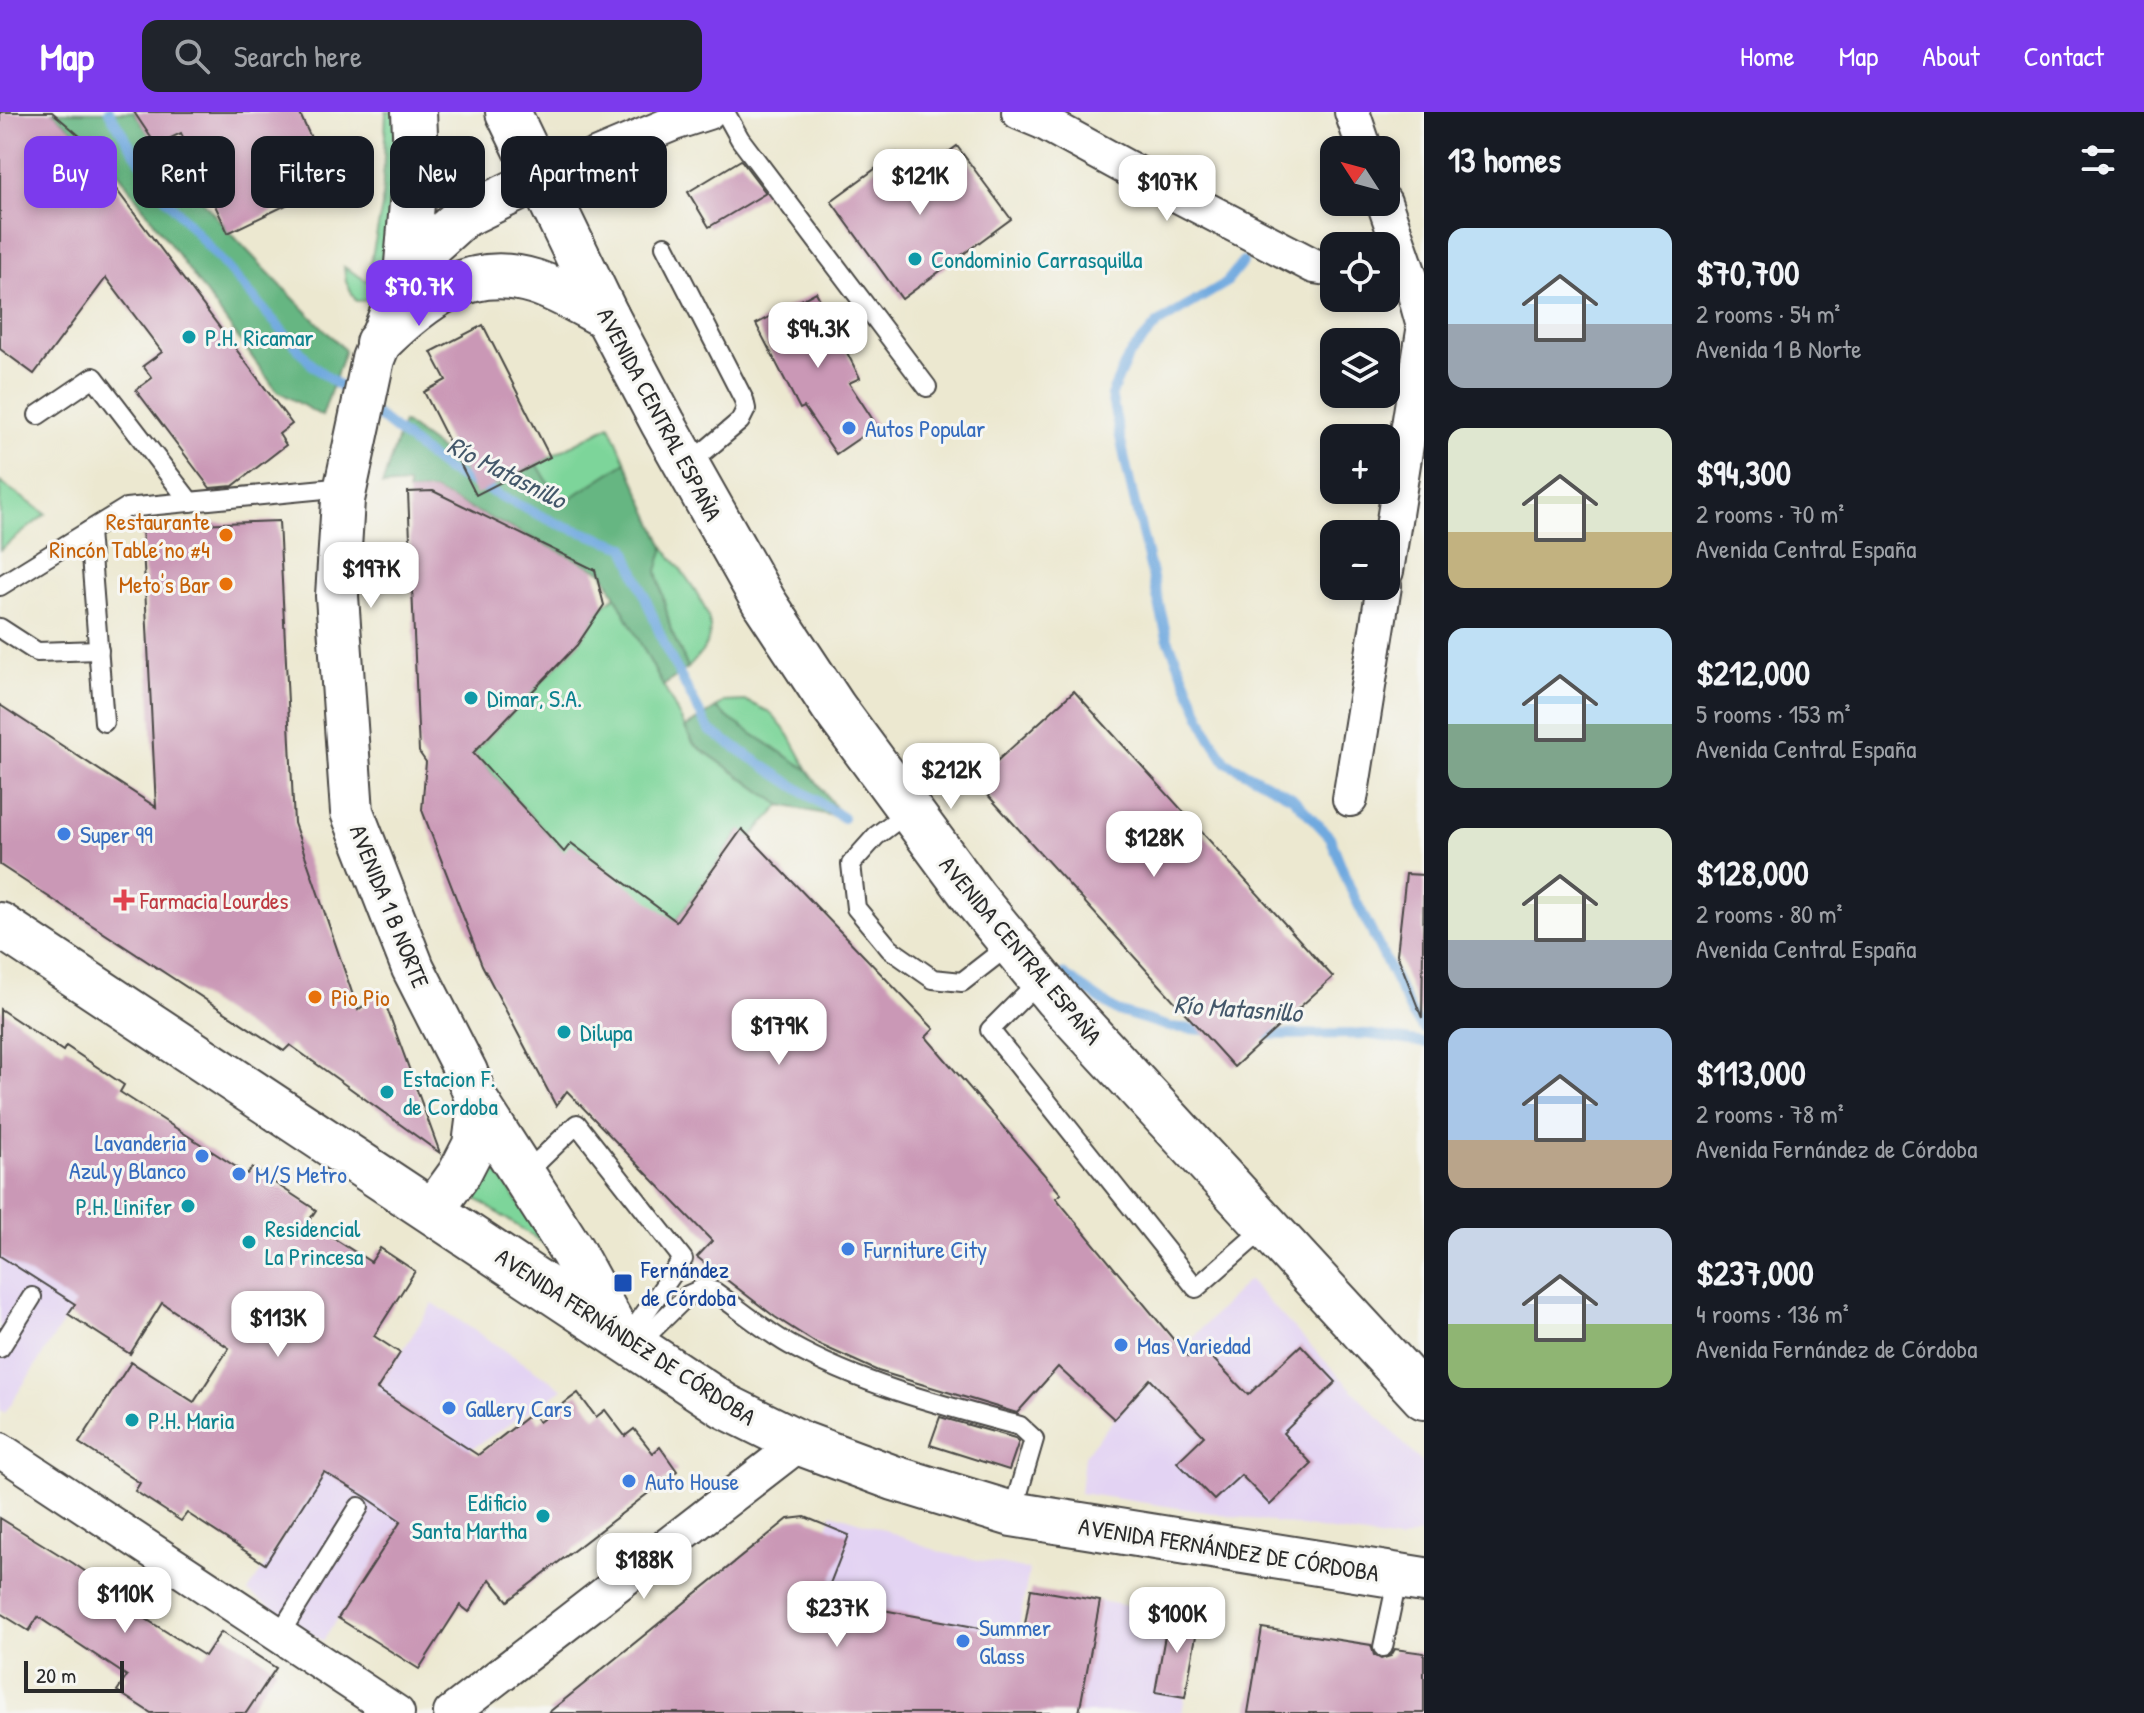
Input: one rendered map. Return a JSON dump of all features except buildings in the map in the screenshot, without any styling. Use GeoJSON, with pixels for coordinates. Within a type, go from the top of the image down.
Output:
{"type":"FeatureCollection","features":[{"type":"Feature","properties":{"kind":"main road"},"geometry":{"type":"LineString","coordinates":[[406,276],[416,155],[414,112]]}},
{"type":"Feature","properties":{"kind":"main road","name":"AVENIDA CENTRAL ESPAÑA"},"geometry":{"type":"LineString","coordinates":[[508,112],[519,136]]}},
{"type":"Feature","properties":{"kind":"main road","name":"AVENIDA CENTRAL ESPAÑA"},"geometry":{"type":"LineString","coordinates":[[554,208],[607,317],[764,602],[834,708],[909,811],[1041,979],[1424,1397]]}},
{"type":"Feature","properties":{"kind":"main road"},"geometry":{"type":"LineString","coordinates":[[376,351],[409,313],[439,291],[472,279],[508,276],[534,281],[607,317]]}},
{"type":"Feature","properties":{"kind":"main road","name":"AVENIDA FERNÁNDEZ DE CÓRDOBA"},"geometry":{"type":"LineString","coordinates":[[0,925],[725,1406],[800,1443],[894,1478],[1012,1514],[1413,1573]]}},
{"type":"Feature","properties":{"kind":"main road"},"geometry":{"type":"LineString","coordinates":[[479,1106],[627,1340]]}},
{"type":"Feature","properties":{"kind":"street"},"geometry":{"type":"LineString","coordinates":[[643,136],[708,112]]}},
{"type":"Feature","properties":{"kind":"street"},"geometry":{"type":"LineString","coordinates":[[1019,112],[1320,267]]}},
{"type":"Feature","properties":{"kind":"street"},"geometry":{"type":"LineString","coordinates":[[1352,112],[1360,136]]}},
{"type":"Feature","properties":{"kind":"street","name":"AVENIDA 1 B NORTE"},"geometry":{"type":"LineString","coordinates":[[433,1210],[459,1174],[474,1145],[479,1106],[466,1072],[413,968],[352,812],[337,596],[345,487],[361,405],[376,351],[406,276],[433,243],[462,217],[501,198]]}},
{"type":"Feature","properties":{"kind":"street"},"geometry":{"type":"LineString","coordinates":[[1388,216],[1424,329],[1394,520]]}},
{"type":"Feature","properties":{"kind":"street"},"geometry":{"type":"LineString","coordinates":[[1350,799],[1382,600]]}},
{"type":"Feature","properties":{"kind":"street"},"geometry":{"type":"LineString","coordinates":[[451,1713],[800,1443]]}},
{"type":"Feature","properties":{"kind":"street"},"geometry":{"type":"LineString","coordinates":[[0,1450],[397,1713]]}},
{"type":"Feature","properties":{"kind":"lane"},"geometry":{"type":"LineString","coordinates":[[725,112],[740,139],[927,387]]}},
{"type":"Feature","properties":{"kind":"lane"},"geometry":{"type":"LineString","coordinates":[[665,246],[746,409],[740,421],[687,466]]}},
{"type":"Feature","properties":{"kind":"lane"},"geometry":{"type":"LineString","coordinates":[[38,415],[94,377],[190,502]]}},
{"type":"Feature","properties":{"kind":"lane"},"geometry":{"type":"LineString","coordinates":[[0,586],[126,508],[345,487]]}},
{"type":"Feature","properties":{"kind":"lane"},"geometry":{"type":"LineString","coordinates":[[89,531],[104,722]]}},
{"type":"Feature","properties":{"kind":"lane"},"geometry":{"type":"LineString","coordinates":[[0,628],[37,652],[99,650]]}},
{"type":"Feature","properties":{"kind":"lane"},"geometry":{"type":"LineString","coordinates":[[909,811],[876,836],[851,864],[856,908],[890,949],[933,979],[962,982],[1012,943]]}},
{"type":"Feature","properties":{"kind":"lane"},"geometry":{"type":"LineString","coordinates":[[1041,979],[990,1030],[1196,1288],[1267,1226]]}},
{"type":"Feature","properties":{"kind":"lane"},"geometry":{"type":"LineString","coordinates":[[523,1176],[577,1124],[683,1259],[627,1340]]}},
{"type":"Feature","properties":{"kind":"lane"},"geometry":{"type":"LineString","coordinates":[[627,1340],[688,1295],[704,1288],[715,1292],[788,1344],[856,1377],[906,1395],[1020,1426],[1034,1439],[1012,1514]]}},
{"type":"Feature","properties":{"kind":"lane"},"geometry":{"type":"LineString","coordinates":[[0,1348],[32,1297]]}},
{"type":"Feature","properties":{"kind":"lane"},"geometry":{"type":"LineString","coordinates":[[279,1635],[359,1507]]}},
{"type":"Feature","properties":{"kind":"lane"},"geometry":{"type":"LineString","coordinates":[[1383,1647],[1413,1573]]}},
{"type":"Feature","properties":{"kind":"shaded area"},"geometry":{"type":"Polygon","coordinates":[[[0,1199],[101,1264],[5,1413],[0,1410],[0,1199]]]}},
{"type":"Feature","properties":{"kind":"shaded area"},"geometry":{"type":"Polygon","coordinates":[[[1248,1280],[1424,1465],[1424,1532],[1399,1541],[1080,1493],[1084,1456],[1114,1419],[1248,1280]]]}},
{"type":"Feature","properties":{"kind":"shaded area"},"geometry":{"type":"Polygon","coordinates":[[[433,1303],[563,1389],[429,1477],[323,1641],[248,1592],[433,1303]]]}},
{"type":"Feature","properties":{"kind":"shaded area"},"geometry":{"type":"Polygon","coordinates":[[[832,1513],[943,1553],[1029,1570],[1004,1713],[756,1713],[832,1513]]]}},
{"type":"Feature","properties":{"kind":"shaded area"},"geometry":{"type":"Polygon","coordinates":[[[1100,1601],[1199,1619],[1182,1713],[1079,1713],[1100,1601]]]}},
{"type":"Feature","properties":{"kind":"green space"},"geometry":{"type":"Polygon","coordinates":[[[52,112],[134,112],[151,136],[133,136],[133,193],[117,171],[117,136],[80,136],[52,112]]]}},
{"type":"Feature","properties":{"kind":"green space"},"geometry":{"type":"Polygon","coordinates":[[[386,112],[397,112],[397,136],[390,136],[390,208],[396,208],[379,291],[373,300],[356,301],[346,282],[344,267],[367,281],[382,207],[386,112]]]}},
{"type":"Feature","properties":{"kind":"green space"},"geometry":{"type":"Polygon","coordinates":[[[144,208],[209,208],[345,350],[322,416],[276,390],[144,208]]]}},
{"type":"Feature","properties":{"kind":"green space"},"geometry":{"type":"Polygon","coordinates":[[[403,422],[460,464],[498,483],[537,464],[561,504],[626,462],[664,547],[657,571],[671,631],[688,668],[663,686],[603,572],[433,491],[408,492],[408,484],[382,486],[403,422]]]}},
{"type":"Feature","properties":{"kind":"green space"},"geometry":{"type":"Polygon","coordinates":[[[610,425],[626,462],[561,505],[537,464],[610,425]]]}},
{"type":"Feature","properties":{"kind":"green space"},"geometry":{"type":"Polygon","coordinates":[[[0,482],[46,514],[0,550],[0,482]]]}},
{"type":"Feature","properties":{"kind":"green space"},"geometry":{"type":"Polygon","coordinates":[[[664,547],[693,587],[709,620],[708,641],[688,668],[671,631],[656,571],[664,547]]]}},
{"type":"Feature","properties":{"kind":"green space"},"geometry":{"type":"Polygon","coordinates":[[[616,596],[694,744],[781,805],[750,838],[741,830],[676,921],[564,852],[473,753],[577,645],[604,605],[616,596]]]}},
{"type":"Feature","properties":{"kind":"green space"},"geometry":{"type":"Polygon","coordinates":[[[746,701],[770,712],[789,735],[808,770],[716,708],[724,702],[746,701]]]}},
{"type":"Feature","properties":{"kind":"green space"},"geometry":{"type":"Polygon","coordinates":[[[716,708],[808,770],[843,818],[781,805],[694,744],[685,728],[716,708]]]}},
{"type":"Feature","properties":{"kind":"green space"},"geometry":{"type":"Polygon","coordinates":[[[489,1160],[549,1247],[472,1196],[471,1191],[483,1176],[489,1160]]]}},
{"type":"Feature","properties":{"kind":"waterway","name":"Río Matasnillo"},"geometry":{"type":"LineString","coordinates":[[109,112],[158,189],[314,367],[354,397]]}},
{"type":"Feature","properties":{"kind":"waterway"},"geometry":{"type":"LineString","coordinates":[[1243,262],[1226,283],[1157,324],[1128,357],[1111,395],[1130,483],[1167,637],[1210,737],[1226,762],[1292,797],[1330,837],[1351,890],[1413,1016],[1424,1029]]}},
{"type":"Feature","properties":{"kind":"waterway","name":"Río Matasnillo"},"geometry":{"type":"LineString","coordinates":[[373,412],[446,470],[556,523],[625,547],[666,649],[709,730],[843,818]]}},
{"type":"Feature","properties":{"kind":"waterway","name":"Río Matasnillo"},"geometry":{"type":"LineString","coordinates":[[1063,974],[1117,1011],[1170,1027],[1214,1031]]}},
{"type":"Feature","properties":{"kind":"waterway","name":"Río Matasnillo"},"geometry":{"type":"LineString","coordinates":[[1254,1035],[1366,1034],[1424,1043]]}},
{"type":"Feature","properties":{"kind":"place","name":"Condominio Carrasquilla"},"geometry":{"type":"Point","coordinates":[915,259]}},
{"type":"Feature","properties":{"kind":"place","name":"P.H. Ricamar"},"geometry":{"type":"Point","coordinates":[189,337]}},
{"type":"Feature","properties":{"kind":"place","name":"Autos Popular"},"geometry":{"type":"Point","coordinates":[849,428]}},
{"type":"Feature","properties":{"kind":"place","name":"Restaurante Rincón Table´no #4"},"geometry":{"type":"Point","coordinates":[226,535]}},
{"type":"Feature","properties":{"kind":"place","name":"Meto's Bar"},"geometry":{"type":"Point","coordinates":[226,584]}},
{"type":"Feature","properties":{"kind":"place","name":"Dimar, S.A."},"geometry":{"type":"Point","coordinates":[471,698]}},
{"type":"Feature","properties":{"kind":"place","name":"Super 99"},"geometry":{"type":"Point","coordinates":[64,834]}},
{"type":"Feature","properties":{"kind":"place","name":"Farmacia Lourdes"},"geometry":{"type":"Point","coordinates":[124,900]}},
{"type":"Feature","properties":{"kind":"place","name":"Pio Pio"},"geometry":{"type":"Point","coordinates":[315,997]}},
{"type":"Feature","properties":{"kind":"place","name":"Dilupa"},"geometry":{"type":"Point","coordinates":[564,1032]}},
{"type":"Feature","properties":{"kind":"place","name":"Estacion F. de Cordoba"},"geometry":{"type":"Point","coordinates":[387,1092]}},
{"type":"Feature","properties":{"kind":"place","name":"Lavanderia Azul y Blanco"},"geometry":{"type":"Point","coordinates":[202,1156]}},
{"type":"Feature","properties":{"kind":"place","name":"M/S Metro"},"geometry":{"type":"Point","coordinates":[239,1174]}},
{"type":"Feature","properties":{"kind":"place","name":"P.H. Linifer"},"geometry":{"type":"Point","coordinates":[188,1206]}},
{"type":"Feature","properties":{"kind":"place","name":"Residencial La Princesa"},"geometry":{"type":"Point","coordinates":[249,1242]}},
{"type":"Feature","properties":{"kind":"place","name":"Furniture City"},"geometry":{"type":"Point","coordinates":[848,1249]}},
{"type":"Feature","properties":{"kind":"place","name":"Fernández de Córdoba"},"geometry":{"type":"Point","coordinates":[623,1283]}},
{"type":"Feature","properties":{"kind":"place","name":"Mas Variedad"},"geometry":{"type":"Point","coordinates":[1121,1345]}},
{"type":"Feature","properties":{"kind":"place","name":"Gallery Cars"},"geometry":{"type":"Point","coordinates":[449,1408]}},
{"type":"Feature","properties":{"kind":"place","name":"P.H. Maria"},"geometry":{"type":"Point","coordinates":[132,1420]}},
{"type":"Feature","properties":{"kind":"place","name":"Auto House"},"geometry":{"type":"Point","coordinates":[629,1481]}},
{"type":"Feature","properties":{"kind":"place","name":"Edificio Santa Martha"},"geometry":{"type":"Point","coordinates":[543,1516]}},
{"type":"Feature","properties":{"kind":"place","name":"Summer Glass"},"geometry":{"type":"Point","coordinates":[963,1641]}}]}
